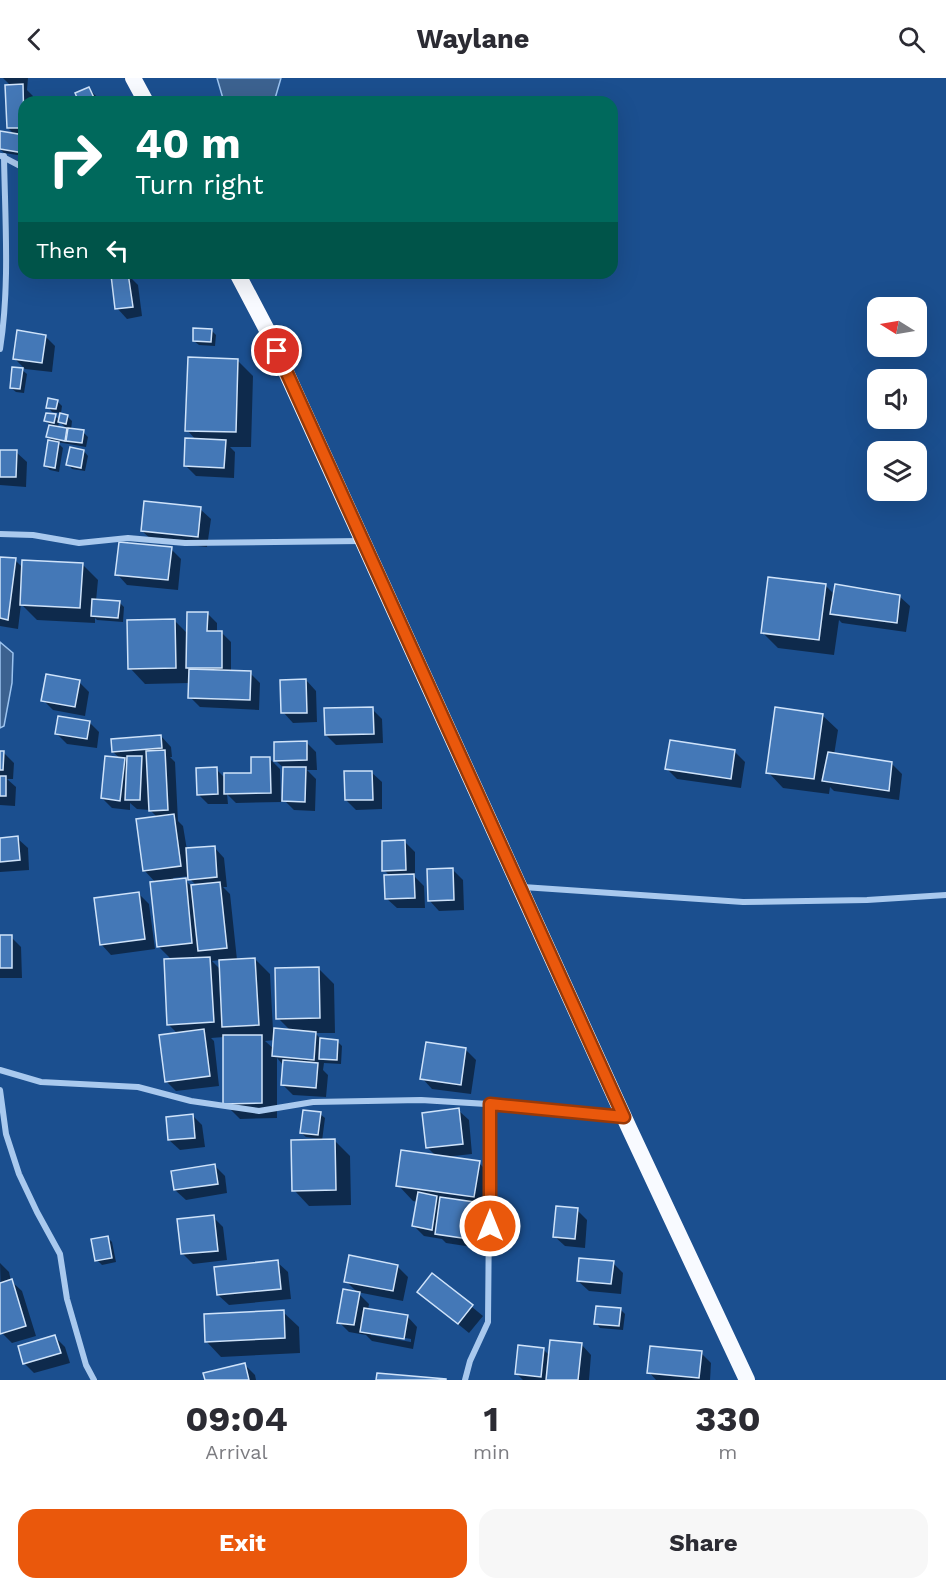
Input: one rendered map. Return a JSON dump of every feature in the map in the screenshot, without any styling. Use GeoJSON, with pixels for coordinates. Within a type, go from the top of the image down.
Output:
{"type":"FeatureCollection","features":[{"type":"Feature","properties":{"kind":"highway"},"geometry":{"type":"LineString","coordinates":[[133,78],[143,96]]}},
{"type":"Feature","properties":{"kind":"highway"},"geometry":{"type":"LineString","coordinates":[[240,279],[267,330],[624,1117],[747,1380]]}},
{"type":"Feature","properties":{"kind":"street"},"geometry":{"type":"LineString","coordinates":[[2,156],[18,165]]}},
{"type":"Feature","properties":{"kind":"street"},"geometry":{"type":"LineString","coordinates":[[0,349],[4,326],[6,264],[2,156]]}},
{"type":"Feature","properties":{"kind":"street"},"geometry":{"type":"LineString","coordinates":[[0,534],[33,535],[79,543],[128,538],[184,543],[363,541]]}},
{"type":"Feature","properties":{"kind":"street"},"geometry":{"type":"LineString","coordinates":[[519,886],[743,902],[867,900],[946,895]]}},
{"type":"Feature","properties":{"kind":"street"},"geometry":{"type":"LineString","coordinates":[[0,1070],[41,1082],[138,1087],[191,1101],[259,1111],[313,1102],[421,1100],[624,1117]]}},
{"type":"Feature","properties":{"kind":"street"},"geometry":{"type":"LineString","coordinates":[[0,1090],[6,1134],[19,1174],[60,1254],[67,1299],[86,1365],[94,1380]]}},
{"type":"Feature","properties":{"kind":"street"},"geometry":{"type":"LineString","coordinates":[[465,1380],[488,1322],[490,1104]]}},
{"type":"Feature","properties":{"kind":"water"},"geometry":{"type":"Polygon","coordinates":[[[217,78],[281,78],[276,96],[222,96],[217,78]]]}},
{"type":"Feature","properties":{"kind":"water"},"geometry":{"type":"Polygon","coordinates":[[[0,642],[13,653],[12,683],[4,726],[0,728],[0,642]]]}},
{"type":"Feature","properties":{"kind":"building"},"geometry":{"type":"Polygon","coordinates":[[[23,84],[23,96],[18,96],[18,128],[7,128],[5,85],[23,84]]]}},
{"type":"Feature","properties":{"kind":"building"},"geometry":{"type":"Polygon","coordinates":[[[89,87],[93,96],[76,96],[75,93],[89,87]]]}},
{"type":"Feature","properties":{"kind":"building"},"geometry":{"type":"Polygon","coordinates":[[[0,131],[18,134],[18,152],[0,149],[0,131]]]}},
{"type":"Feature","properties":{"kind":"building"},"geometry":{"type":"Polygon","coordinates":[[[111,279],[129,279],[133,307],[115,309],[111,279]]]}},
{"type":"Feature","properties":{"kind":"building"},"geometry":{"type":"Polygon","coordinates":[[[193,328],[212,329],[211,342],[193,341],[193,328]]]}},
{"type":"Feature","properties":{"kind":"building"},"geometry":{"type":"Polygon","coordinates":[[[17,330],[46,335],[42,363],[13,359],[17,330]]]}},
{"type":"Feature","properties":{"kind":"building"},"geometry":{"type":"Polygon","coordinates":[[[188,357],[238,359],[236,432],[185,431],[188,357]]]}},
{"type":"Feature","properties":{"kind":"building"},"geometry":{"type":"Polygon","coordinates":[[[12,367],[23,368],[20,389],[10,388],[12,367]]]}},
{"type":"Feature","properties":{"kind":"building"},"geometry":{"type":"Polygon","coordinates":[[[48,398],[58,400],[56,409],[46,408],[48,398]]]}},
{"type":"Feature","properties":{"kind":"building"},"geometry":{"type":"Polygon","coordinates":[[[46,413],[56,414],[54,423],[44,421],[46,413]]]}},
{"type":"Feature","properties":{"kind":"building"},"geometry":{"type":"Polygon","coordinates":[[[60,413],[68,415],[66,424],[58,422],[60,413]]]}},
{"type":"Feature","properties":{"kind":"building"},"geometry":{"type":"Polygon","coordinates":[[[49,425],[67,428],[65,441],[46,437],[49,425]]]}},
{"type":"Feature","properties":{"kind":"building"},"geometry":{"type":"Polygon","coordinates":[[[68,428],[84,430],[82,443],[66,441],[68,428]]]}},
{"type":"Feature","properties":{"kind":"building"},"geometry":{"type":"Polygon","coordinates":[[[185,438],[226,440],[224,468],[184,466],[185,438]]]}},
{"type":"Feature","properties":{"kind":"building"},"geometry":{"type":"Polygon","coordinates":[[[48,440],[59,442],[55,468],[44,466],[48,440]]]}},
{"type":"Feature","properties":{"kind":"building"},"geometry":{"type":"Polygon","coordinates":[[[70,447],[84,450],[81,468],[66,465],[70,447]]]}},
{"type":"Feature","properties":{"kind":"building"},"geometry":{"type":"Polygon","coordinates":[[[0,450],[17,450],[16,477],[0,477],[0,450]]]}},
{"type":"Feature","properties":{"kind":"building"},"geometry":{"type":"Polygon","coordinates":[[[144,501],[201,507],[198,537],[141,531],[144,501]]]}},
{"type":"Feature","properties":{"kind":"building"},"geometry":{"type":"Polygon","coordinates":[[[119,542],[172,547],[168,580],[115,575],[119,542]]]}},
{"type":"Feature","properties":{"kind":"building"},"geometry":{"type":"Polygon","coordinates":[[[0,557],[16,558],[8,620],[0,618],[0,557]]]}},
{"type":"Feature","properties":{"kind":"building"},"geometry":{"type":"Polygon","coordinates":[[[22,560],[83,563],[80,608],[20,605],[22,560]]]}},
{"type":"Feature","properties":{"kind":"building"},"geometry":{"type":"Polygon","coordinates":[[[768,577],[826,584],[819,640],[761,633],[768,577]]]}},
{"type":"Feature","properties":{"kind":"building"},"geometry":{"type":"Polygon","coordinates":[[[835,584],[900,595],[897,623],[830,614],[835,584]]]}},
{"type":"Feature","properties":{"kind":"building"},"geometry":{"type":"Polygon","coordinates":[[[92,599],[120,601],[118,618],[91,616],[92,599]]]}},
{"type":"Feature","properties":{"kind":"building"},"geometry":{"type":"Polygon","coordinates":[[[187,612],[208,612],[207,631],[222,631],[222,668],[186,668],[187,612]]]}},
{"type":"Feature","properties":{"kind":"building"},"geometry":{"type":"Polygon","coordinates":[[[175,619],[176,668],[128,669],[127,620],[175,619]]]}},
{"type":"Feature","properties":{"kind":"building"},"geometry":{"type":"Polygon","coordinates":[[[189,669],[251,671],[250,700],[188,698],[189,669]]]}},
{"type":"Feature","properties":{"kind":"building"},"geometry":{"type":"Polygon","coordinates":[[[46,674],[80,680],[75,707],[41,701],[46,674]]]}},
{"type":"Feature","properties":{"kind":"building"},"geometry":{"type":"Polygon","coordinates":[[[306,679],[307,713],[281,713],[280,680],[306,679]]]}},
{"type":"Feature","properties":{"kind":"building"},"geometry":{"type":"Polygon","coordinates":[[[373,707],[374,734],[325,735],[324,708],[373,707]]]}},
{"type":"Feature","properties":{"kind":"building"},"geometry":{"type":"Polygon","coordinates":[[[775,707],[823,714],[814,779],[766,773],[775,707]]]}},
{"type":"Feature","properties":{"kind":"building"},"geometry":{"type":"Polygon","coordinates":[[[58,716],[90,721],[87,739],[55,734],[58,716]]]}},
{"type":"Feature","properties":{"kind":"building"},"geometry":{"type":"Polygon","coordinates":[[[161,735],[162,748],[112,752],[111,739],[161,735]]]}},
{"type":"Feature","properties":{"kind":"building"},"geometry":{"type":"Polygon","coordinates":[[[670,740],[735,750],[731,779],[665,769],[670,740]]]}},
{"type":"Feature","properties":{"kind":"building"},"geometry":{"type":"Polygon","coordinates":[[[307,741],[307,760],[274,761],[274,742],[307,741]]]}},
{"type":"Feature","properties":{"kind":"building"},"geometry":{"type":"Polygon","coordinates":[[[165,750],[168,810],[149,811],[146,751],[165,750]]]}},
{"type":"Feature","properties":{"kind":"building"},"geometry":{"type":"Polygon","coordinates":[[[0,751],[4,751],[3,770],[0,770],[0,751]]]}},
{"type":"Feature","properties":{"kind":"building"},"geometry":{"type":"Polygon","coordinates":[[[828,752],[892,762],[889,791],[822,781],[828,752]]]}},
{"type":"Feature","properties":{"kind":"building"},"geometry":{"type":"Polygon","coordinates":[[[105,756],[125,758],[120,801],[101,798],[105,756]]]}},
{"type":"Feature","properties":{"kind":"building"},"geometry":{"type":"Polygon","coordinates":[[[127,756],[142,756],[140,800],[125,800],[127,756]]]}},
{"type":"Feature","properties":{"kind":"building"},"geometry":{"type":"Polygon","coordinates":[[[251,757],[270,757],[271,793],[224,794],[224,773],[251,773],[251,757]]]}},
{"type":"Feature","properties":{"kind":"building"},"geometry":{"type":"Polygon","coordinates":[[[217,767],[218,794],[197,795],[196,768],[217,767]]]}},
{"type":"Feature","properties":{"kind":"building"},"geometry":{"type":"Polygon","coordinates":[[[283,767],[306,767],[305,802],[282,801],[283,767]]]}},
{"type":"Feature","properties":{"kind":"building"},"geometry":{"type":"Polygon","coordinates":[[[344,771],[372,771],[373,800],[345,800],[344,771]]]}},
{"type":"Feature","properties":{"kind":"building"},"geometry":{"type":"Polygon","coordinates":[[[0,776],[6,776],[6,796],[0,796],[0,776]]]}},
{"type":"Feature","properties":{"kind":"building"},"geometry":{"type":"Polygon","coordinates":[[[174,814],[181,866],[143,871],[136,819],[174,814]]]}},
{"type":"Feature","properties":{"kind":"building"},"geometry":{"type":"Polygon","coordinates":[[[18,836],[20,860],[0,862],[0,838],[18,836]]]}},
{"type":"Feature","properties":{"kind":"building"},"geometry":{"type":"Polygon","coordinates":[[[405,840],[406,870],[382,871],[382,841],[405,840]]]}},
{"type":"Feature","properties":{"kind":"building"},"geometry":{"type":"Polygon","coordinates":[[[215,846],[217,877],[188,880],[186,848],[215,846]]]}},
{"type":"Feature","properties":{"kind":"building"},"geometry":{"type":"Polygon","coordinates":[[[453,868],[454,900],[428,901],[427,869],[453,868]]]}},
{"type":"Feature","properties":{"kind":"building"},"geometry":{"type":"Polygon","coordinates":[[[414,874],[415,898],[385,899],[384,875],[414,874]]]}},
{"type":"Feature","properties":{"kind":"building"},"geometry":{"type":"Polygon","coordinates":[[[186,878],[192,943],[157,947],[150,882],[186,878]]]}},
{"type":"Feature","properties":{"kind":"building"},"geometry":{"type":"Polygon","coordinates":[[[220,882],[227,948],[198,951],[191,885],[220,882]]]}},
{"type":"Feature","properties":{"kind":"building"},"geometry":{"type":"Polygon","coordinates":[[[139,892],[145,939],[100,945],[94,898],[139,892]]]}},
{"type":"Feature","properties":{"kind":"building"},"geometry":{"type":"Polygon","coordinates":[[[0,935],[12,935],[12,968],[0,968],[0,935]]]}},
{"type":"Feature","properties":{"kind":"building"},"geometry":{"type":"Polygon","coordinates":[[[210,957],[214,1022],[167,1025],[164,959],[210,957]]]}},
{"type":"Feature","properties":{"kind":"building"},"geometry":{"type":"Polygon","coordinates":[[[255,958],[259,1025],[222,1027],[219,960],[255,958]]]}},
{"type":"Feature","properties":{"kind":"building"},"geometry":{"type":"Polygon","coordinates":[[[319,967],[320,1018],[276,1019],[275,968],[319,967]]]}},
{"type":"Feature","properties":{"kind":"building"},"geometry":{"type":"Polygon","coordinates":[[[274,1028],[316,1032],[314,1060],[272,1056],[274,1028]]]}},
{"type":"Feature","properties":{"kind":"building"},"geometry":{"type":"Polygon","coordinates":[[[204,1029],[210,1076],[165,1082],[159,1035],[204,1029]]]}},
{"type":"Feature","properties":{"kind":"building"},"geometry":{"type":"Polygon","coordinates":[[[223,1035],[262,1035],[262,1103],[223,1104],[223,1035]]]}},
{"type":"Feature","properties":{"kind":"building"},"geometry":{"type":"Polygon","coordinates":[[[320,1038],[338,1040],[337,1060],[319,1059],[320,1038]]]}},
{"type":"Feature","properties":{"kind":"building"},"geometry":{"type":"Polygon","coordinates":[[[426,1042],[466,1048],[461,1085],[420,1079],[426,1042]]]}},
{"type":"Feature","properties":{"kind":"building"},"geometry":{"type":"Polygon","coordinates":[[[283,1060],[318,1063],[316,1088],[281,1085],[283,1060]]]}},
{"type":"Feature","properties":{"kind":"building"},"geometry":{"type":"Polygon","coordinates":[[[459,1108],[463,1144],[426,1148],[422,1113],[459,1108]]]}},
{"type":"Feature","properties":{"kind":"building"},"geometry":{"type":"Polygon","coordinates":[[[303,1110],[321,1112],[318,1135],[300,1133],[303,1110]]]}},
{"type":"Feature","properties":{"kind":"building"},"geometry":{"type":"Polygon","coordinates":[[[193,1114],[195,1138],[168,1140],[166,1117],[193,1114]]]}},
{"type":"Feature","properties":{"kind":"building"},"geometry":{"type":"Polygon","coordinates":[[[335,1139],[336,1190],[292,1191],[291,1140],[335,1139]]]}},
{"type":"Feature","properties":{"kind":"building"},"geometry":{"type":"Polygon","coordinates":[[[401,1150],[480,1161],[474,1197],[396,1186],[401,1150]]]}},
{"type":"Feature","properties":{"kind":"building"},"geometry":{"type":"Polygon","coordinates":[[[215,1164],[218,1184],[174,1190],[171,1171],[215,1164]]]}},
{"type":"Feature","properties":{"kind":"building"},"geometry":{"type":"Polygon","coordinates":[[[418,1192],[437,1196],[432,1230],[412,1226],[418,1192]]]}},
{"type":"Feature","properties":{"kind":"building"},"geometry":{"type":"Polygon","coordinates":[[[440,1197],[481,1203],[475,1240],[435,1234],[440,1197]]]}},
{"type":"Feature","properties":{"kind":"building"},"geometry":{"type":"Polygon","coordinates":[[[556,1206],[578,1208],[575,1239],[553,1237],[556,1206]]]}},
{"type":"Feature","properties":{"kind":"building"},"geometry":{"type":"Polygon","coordinates":[[[214,1215],[218,1251],[181,1254],[177,1219],[214,1215]]]}},
{"type":"Feature","properties":{"kind":"building"},"geometry":{"type":"Polygon","coordinates":[[[108,1236],[112,1258],[95,1261],[91,1239],[108,1236]]]}},
{"type":"Feature","properties":{"kind":"building"},"geometry":{"type":"Polygon","coordinates":[[[349,1255],[398,1265],[393,1291],[344,1282],[349,1255]]]}},
{"type":"Feature","properties":{"kind":"building"},"geometry":{"type":"Polygon","coordinates":[[[579,1258],[614,1261],[611,1284],[577,1281],[579,1258]]]}},
{"type":"Feature","properties":{"kind":"building"},"geometry":{"type":"Polygon","coordinates":[[[278,1260],[281,1289],[217,1295],[214,1267],[278,1260]]]}},
{"type":"Feature","properties":{"kind":"building"},"geometry":{"type":"Polygon","coordinates":[[[432,1273],[473,1305],[458,1324],[417,1292],[432,1273]]]}},
{"type":"Feature","properties":{"kind":"building"},"geometry":{"type":"Polygon","coordinates":[[[12,1279],[26,1326],[0,1334],[0,1283],[12,1279]]]}},
{"type":"Feature","properties":{"kind":"building"},"geometry":{"type":"Polygon","coordinates":[[[343,1289],[360,1292],[354,1325],[337,1323],[343,1289]]]}},
{"type":"Feature","properties":{"kind":"building"},"geometry":{"type":"Polygon","coordinates":[[[596,1306],[621,1308],[619,1326],[594,1324],[596,1306]]]}},
{"type":"Feature","properties":{"kind":"building"},"geometry":{"type":"Polygon","coordinates":[[[364,1308],[408,1315],[404,1339],[360,1332],[364,1308]]]}},
{"type":"Feature","properties":{"kind":"building"},"geometry":{"type":"Polygon","coordinates":[[[284,1310],[285,1338],[205,1342],[204,1314],[284,1310]]]}},
{"type":"Feature","properties":{"kind":"building"},"geometry":{"type":"Polygon","coordinates":[[[55,1335],[61,1353],[23,1364],[18,1346],[55,1335]]]}},
{"type":"Feature","properties":{"kind":"building"},"geometry":{"type":"Polygon","coordinates":[[[550,1340],[582,1343],[578,1380],[546,1380],[550,1340]]]}},
{"type":"Feature","properties":{"kind":"building"},"geometry":{"type":"Polygon","coordinates":[[[518,1345],[544,1348],[541,1377],[515,1374],[518,1345]]]}},
{"type":"Feature","properties":{"kind":"building"},"geometry":{"type":"Polygon","coordinates":[[[650,1346],[702,1351],[699,1378],[647,1373],[650,1346]]]}},
{"type":"Feature","properties":{"kind":"building"},"geometry":{"type":"Polygon","coordinates":[[[245,1363],[249,1380],[205,1380],[203,1373],[245,1363]]]}},
{"type":"Feature","properties":{"kind":"building"},"geometry":{"type":"Polygon","coordinates":[[[377,1373],[446,1379],[446,1380],[376,1380],[377,1373]]]}},
{"type":"Feature","properties":{"kind":"route"},"geometry":{"type":"LineString","coordinates":[[277,351],[624,1117],[490,1104],[490,1226]]}}]}
